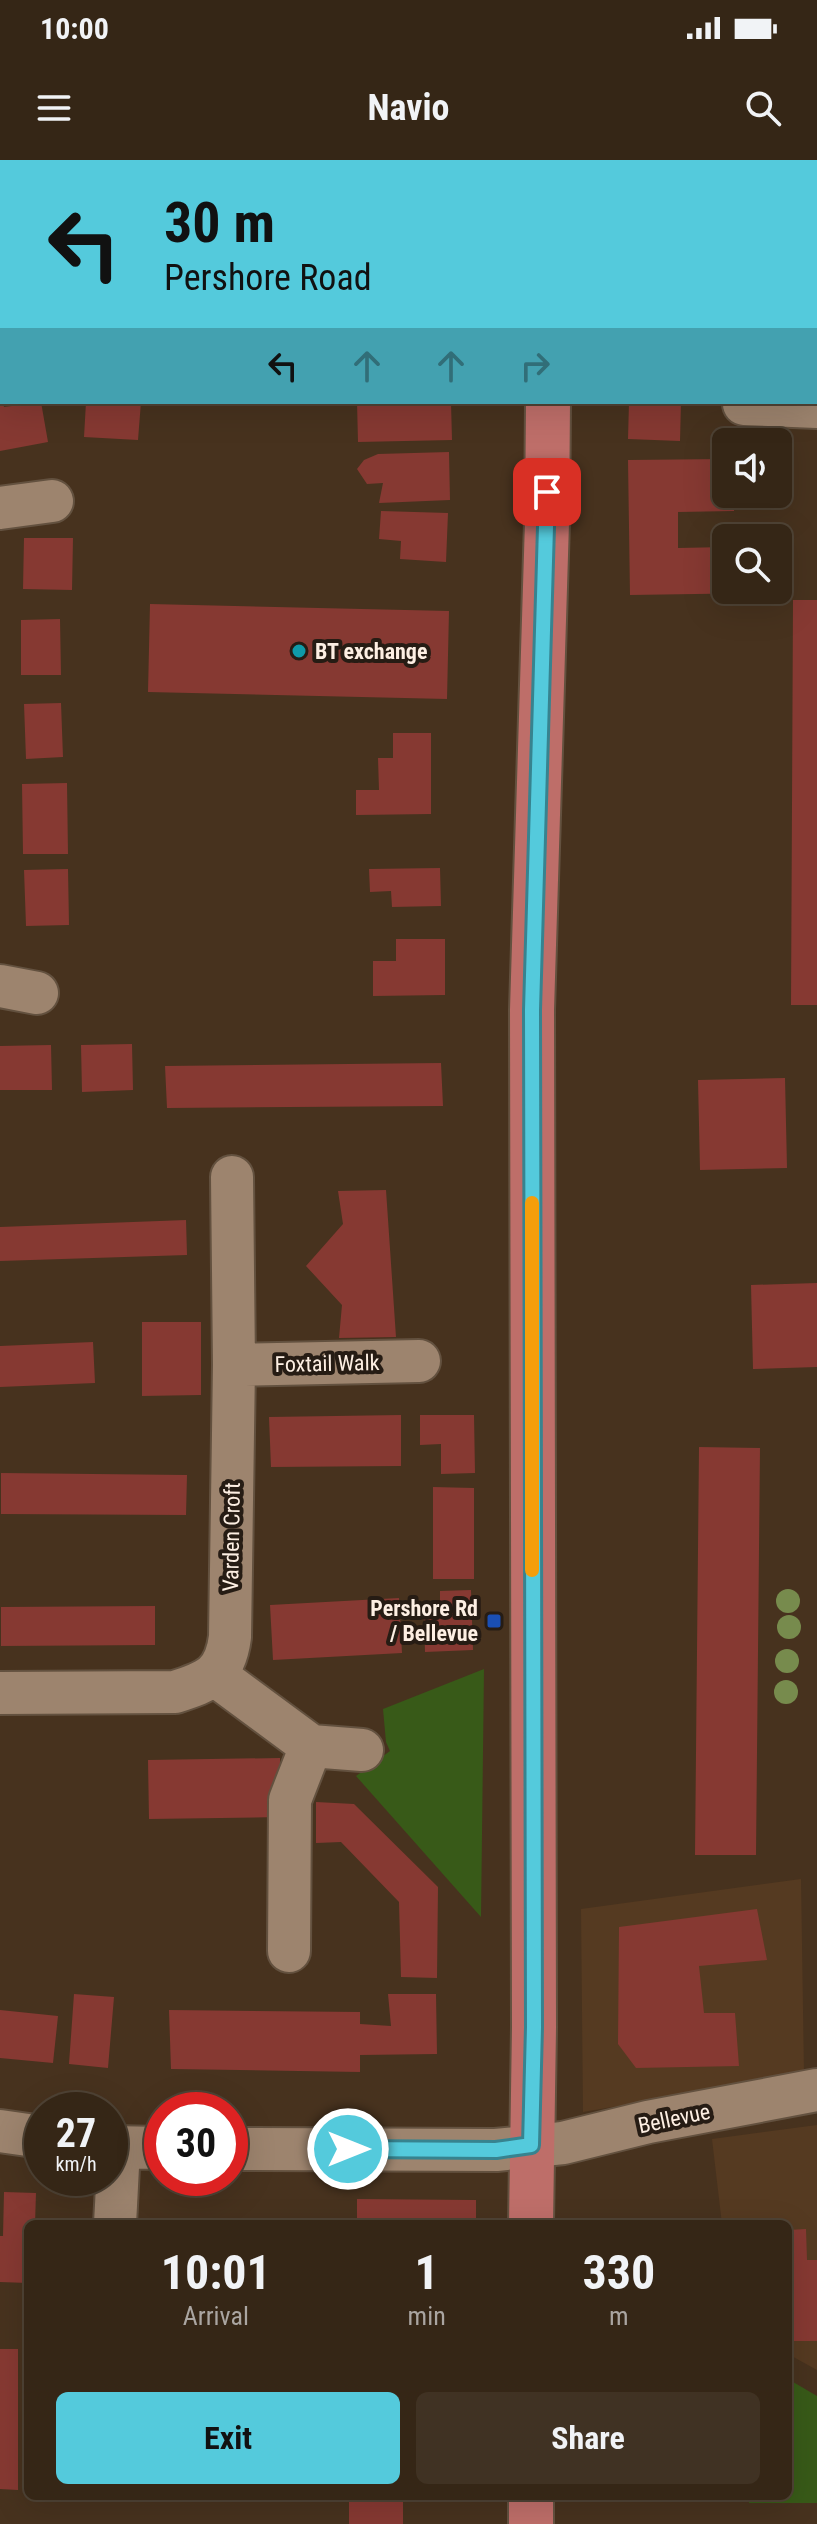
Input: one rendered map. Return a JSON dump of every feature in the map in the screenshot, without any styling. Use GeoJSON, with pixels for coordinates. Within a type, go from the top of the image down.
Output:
{"type":"FeatureCollection","features":[{"type":"Feature","properties":{"kind":"main road"},"geometry":{"type":"LineString","coordinates":[[531,2220],[534,2027],[532,1025],[547,538],[548,404]]}},
{"type":"Feature","properties":{"kind":"main road"},"geometry":{"type":"LineString","coordinates":[[531,2500],[531,2524]]}},
{"type":"Feature","properties":{"kind":"street"},"geometry":{"type":"LineString","coordinates":[[744,404],[817,407]]}},
{"type":"Feature","properties":{"kind":"street"},"geometry":{"type":"LineString","coordinates":[[0,508],[52,501]]}},
{"type":"Feature","properties":{"kind":"street","name":"Varden Croft"},"geometry":{"type":"LineString","coordinates":[[215,1675],[223,1665],[230,1637],[234,1365],[232,1177]]}},
{"type":"Feature","properties":{"kind":"street","name":"Foxtail Walk"},"geometry":{"type":"LineString","coordinates":[[234,1365],[419,1361]]}},
{"type":"Feature","properties":{"kind":"street"},"geometry":{"type":"LineString","coordinates":[[0,1693],[175,1692],[201,1684],[215,1675],[311,1746],[362,1750]]}},
{"type":"Feature","properties":{"kind":"street"},"geometry":{"type":"LineString","coordinates":[[289,1951],[290,1800],[311,1746]]}},
{"type":"Feature","properties":{"kind":"street","name":"Bellevue"},"geometry":{"type":"LineString","coordinates":[[248,2149],[496,2150],[563,2143],[648,2122],[817,2090]]}},
{"type":"Feature","properties":{"kind":"street"},"geometry":{"type":"LineString","coordinates":[[0,2131],[24,2134]]}},
{"type":"Feature","properties":{"kind":"street"},"geometry":{"type":"LineString","coordinates":[[115,2196],[115,2220]]}},
{"type":"Feature","properties":{"kind":"shaded area"},"geometry":{"type":"Polygon","coordinates":[[[801,1879],[804,2074],[583,2112],[581,1909],[801,1879]]]}},
{"type":"Feature","properties":{"kind":"shaded area"},"geometry":{"type":"Polygon","coordinates":[[[817,2125],[817,2370],[792,2356],[792,2220],[722,2220],[712,2139],[817,2125]]]}},
{"type":"Feature","properties":{"kind":"green space"},"geometry":{"type":"Polygon","coordinates":[[[484,1669],[481,1917],[356,1776],[390,1751],[386,1742],[383,1709],[484,1669]]]}},
{"type":"Feature","properties":{"kind":"green space"},"geometry":{"type":"Polygon","coordinates":[[[792,2381],[817,2396],[817,2503],[749,2503],[749,2500],[792,2500],[792,2381]]]}},
{"type":"Feature","properties":{"kind":"building"},"geometry":{"type":"Polygon","coordinates":[[[0,404],[4,407],[41,404],[48,442],[0,451],[0,404]]]}},
{"type":"Feature","properties":{"kind":"building"},"geometry":{"type":"Polygon","coordinates":[[[86,404],[141,404],[138,440],[84,437],[86,404]]]}},
{"type":"Feature","properties":{"kind":"building"},"geometry":{"type":"Polygon","coordinates":[[[357,404],[451,404],[452,440],[358,442],[357,404]]]}},
{"type":"Feature","properties":{"kind":"building"},"geometry":{"type":"Polygon","coordinates":[[[629,404],[681,404],[680,441],[628,439],[629,404]]]}},
{"type":"Feature","properties":{"kind":"building"},"geometry":{"type":"Polygon","coordinates":[[[449,452],[450,500],[379,503],[383,483],[367,484],[357,469],[364,460],[378,454],[449,452]]]}},
{"type":"Feature","properties":{"kind":"building"},"geometry":{"type":"Polygon","coordinates":[[[712,459],[712,508],[734,508],[734,511],[678,512],[678,548],[712,547],[712,594],[630,595],[628,460],[712,459]]]}},
{"type":"Feature","properties":{"kind":"building"},"geometry":{"type":"Polygon","coordinates":[[[381,511],[448,513],[446,562],[400,559],[401,541],[379,539],[381,511]]]}},
{"type":"Feature","properties":{"kind":"building"},"geometry":{"type":"Polygon","coordinates":[[[24,538],[73,538],[72,590],[23,589],[24,538]]]}},
{"type":"Feature","properties":{"kind":"building"},"geometry":{"type":"Polygon","coordinates":[[[793,600],[817,600],[817,1005],[791,1005],[793,600]]]}},
{"type":"Feature","properties":{"kind":"building","name":"BT exchange"},"geometry":{"type":"Polygon","coordinates":[[[150,604],[449,611],[447,699],[148,692],[150,604]]]}},
{"type":"Feature","properties":{"kind":"building"},"geometry":{"type":"Polygon","coordinates":[[[60,619],[61,675],[21,675],[21,620],[60,619]]]}},
{"type":"Feature","properties":{"kind":"building"},"geometry":{"type":"Polygon","coordinates":[[[61,703],[63,757],[26,759],[24,704],[61,703]]]}},
{"type":"Feature","properties":{"kind":"building"},"geometry":{"type":"Polygon","coordinates":[[[393,733],[431,733],[431,814],[356,815],[356,790],[379,790],[378,758],[393,758],[393,733]]]}},
{"type":"Feature","properties":{"kind":"building"},"geometry":{"type":"Polygon","coordinates":[[[67,783],[68,854],[23,854],[22,784],[67,783]]]}},
{"type":"Feature","properties":{"kind":"building"},"geometry":{"type":"Polygon","coordinates":[[[440,868],[441,906],[392,907],[391,891],[370,892],[369,869],[440,868]]]}},
{"type":"Feature","properties":{"kind":"building"},"geometry":{"type":"Polygon","coordinates":[[[68,869],[69,925],[26,926],[24,870],[68,869]]]}},
{"type":"Feature","properties":{"kind":"building"},"geometry":{"type":"Polygon","coordinates":[[[396,939],[445,939],[445,995],[373,996],[373,961],[396,961],[396,939]]]}},
{"type":"Feature","properties":{"kind":"building"},"geometry":{"type":"Polygon","coordinates":[[[132,1044],[133,1090],[82,1092],[81,1045],[132,1044]]]}},
{"type":"Feature","properties":{"kind":"building"},"geometry":{"type":"Polygon","coordinates":[[[51,1045],[52,1090],[0,1090],[0,1046],[51,1045]]]}},
{"type":"Feature","properties":{"kind":"building"},"geometry":{"type":"Polygon","coordinates":[[[441,1063],[443,1106],[167,1108],[165,1066],[441,1063]]]}},
{"type":"Feature","properties":{"kind":"building"},"geometry":{"type":"Polygon","coordinates":[[[785,1078],[787,1168],[700,1170],[698,1080],[785,1078]]]}},
{"type":"Feature","properties":{"kind":"building"},"geometry":{"type":"Polygon","coordinates":[[[386,1190],[396,1337],[339,1338],[342,1305],[306,1266],[343,1224],[338,1191],[386,1190]]]}},
{"type":"Feature","properties":{"kind":"building"},"geometry":{"type":"Polygon","coordinates":[[[186,1220],[187,1255],[0,1261],[0,1227],[186,1220]]]}},
{"type":"Feature","properties":{"kind":"building"},"geometry":{"type":"Polygon","coordinates":[[[817,1283],[817,1367],[753,1369],[751,1285],[817,1283]]]}},
{"type":"Feature","properties":{"kind":"building"},"geometry":{"type":"Polygon","coordinates":[[[142,1322],[201,1322],[201,1395],[142,1396],[142,1322]]]}},
{"type":"Feature","properties":{"kind":"building"},"geometry":{"type":"Polygon","coordinates":[[[93,1342],[95,1383],[0,1387],[0,1346],[93,1342]]]}},
{"type":"Feature","properties":{"kind":"building"},"geometry":{"type":"Polygon","coordinates":[[[401,1415],[401,1466],[271,1467],[269,1417],[401,1415]]]}},
{"type":"Feature","properties":{"kind":"building"},"geometry":{"type":"Polygon","coordinates":[[[420,1415],[474,1415],[475,1473],[441,1474],[441,1444],[420,1445],[420,1415]]]}},
{"type":"Feature","properties":{"kind":"building"},"geometry":{"type":"Polygon","coordinates":[[[699,1447],[760,1448],[756,1855],[695,1855],[699,1447]]]}},
{"type":"Feature","properties":{"kind":"building"},"geometry":{"type":"Polygon","coordinates":[[[1,1473],[187,1475],[186,1515],[1,1514],[1,1473]]]}},
{"type":"Feature","properties":{"kind":"building"},"geometry":{"type":"Polygon","coordinates":[[[433,1487],[474,1488],[474,1579],[433,1579],[433,1487]]]}},
{"type":"Feature","properties":{"kind":"building"},"geometry":{"type":"Polygon","coordinates":[[[471,1590],[473,1650],[425,1652],[424,1618],[440,1618],[440,1591],[471,1590]]]}},
{"type":"Feature","properties":{"kind":"building"},"geometry":{"type":"Polygon","coordinates":[[[399,1598],[402,1653],[273,1660],[270,1605],[399,1598]]]}},
{"type":"Feature","properties":{"kind":"building"},"geometry":{"type":"Polygon","coordinates":[[[155,1606],[155,1645],[1,1646],[1,1607],[155,1606]]]}},
{"type":"Feature","properties":{"kind":"building"},"geometry":{"type":"Polygon","coordinates":[[[280,1758],[281,1817],[149,1819],[148,1760],[280,1758]]]}},
{"type":"Feature","properties":{"kind":"building"},"geometry":{"type":"Polygon","coordinates":[[[316,1802],[354,1804],[438,1887],[437,1978],[401,1977],[399,1902],[341,1842],[316,1843],[316,1802]]]}},
{"type":"Feature","properties":{"kind":"building"},"geometry":{"type":"Polygon","coordinates":[[[757,1909],[767,1960],[699,1966],[704,2013],[735,2013],[739,2066],[636,2068],[618,2044],[619,1927],[757,1909]]]}},
{"type":"Feature","properties":{"kind":"building"},"geometry":{"type":"Polygon","coordinates":[[[74,1994],[114,1997],[108,2068],[69,2064],[74,1994]]]}},
{"type":"Feature","properties":{"kind":"building"},"geometry":{"type":"Polygon","coordinates":[[[388,1994],[436,1994],[437,2054],[360,2055],[360,2072],[171,2069],[169,2010],[360,2012],[360,2024],[391,2026],[388,1994]]]}},
{"type":"Feature","properties":{"kind":"building"},"geometry":{"type":"Polygon","coordinates":[[[0,2010],[58,2016],[53,2063],[0,2058],[0,2010]]]}},
{"type":"Feature","properties":{"kind":"building"},"geometry":{"type":"Polygon","coordinates":[[[4,2192],[36,2196],[35,2220],[24,2220],[24,2283],[0,2282],[0,2236],[3,2236],[4,2192]]]}},
{"type":"Feature","properties":{"kind":"building"},"geometry":{"type":"Polygon","coordinates":[[[357,2199],[476,2200],[476,2220],[357,2220],[357,2199]]]}},
{"type":"Feature","properties":{"kind":"building"},"geometry":{"type":"Polygon","coordinates":[[[806,2229],[807,2260],[817,2260],[817,2341],[792,2341],[792,2230],[806,2229]]]}},
{"type":"Feature","properties":{"kind":"building"},"geometry":{"type":"Polygon","coordinates":[[[0,2349],[18,2349],[18,2490],[0,2489],[0,2349]]]}},
{"type":"Feature","properties":{"kind":"building"},"geometry":{"type":"Polygon","coordinates":[[[349,2500],[403,2500],[403,2524],[349,2524],[349,2500]]]}},
{"type":"Feature","properties":{"kind":"slow traffic"},"geometry":{"type":"LineString","coordinates":[[532,1203],[532,1570]]}},
{"type":"Feature","properties":{"kind":"place","name":"BT exchange"},"geometry":{"type":"Point","coordinates":[299,651]}},
{"type":"Feature","properties":{"kind":"place","name":"Pershore Rd / Bellevue"},"geometry":{"type":"Point","coordinates":[494,1621]}},
{"type":"Feature","properties":{"kind":"route"},"geometry":{"type":"LineString","coordinates":[[348,2149],[496,2150],[531,2145],[534,2027],[532,1010],[547,492]]}}]}
